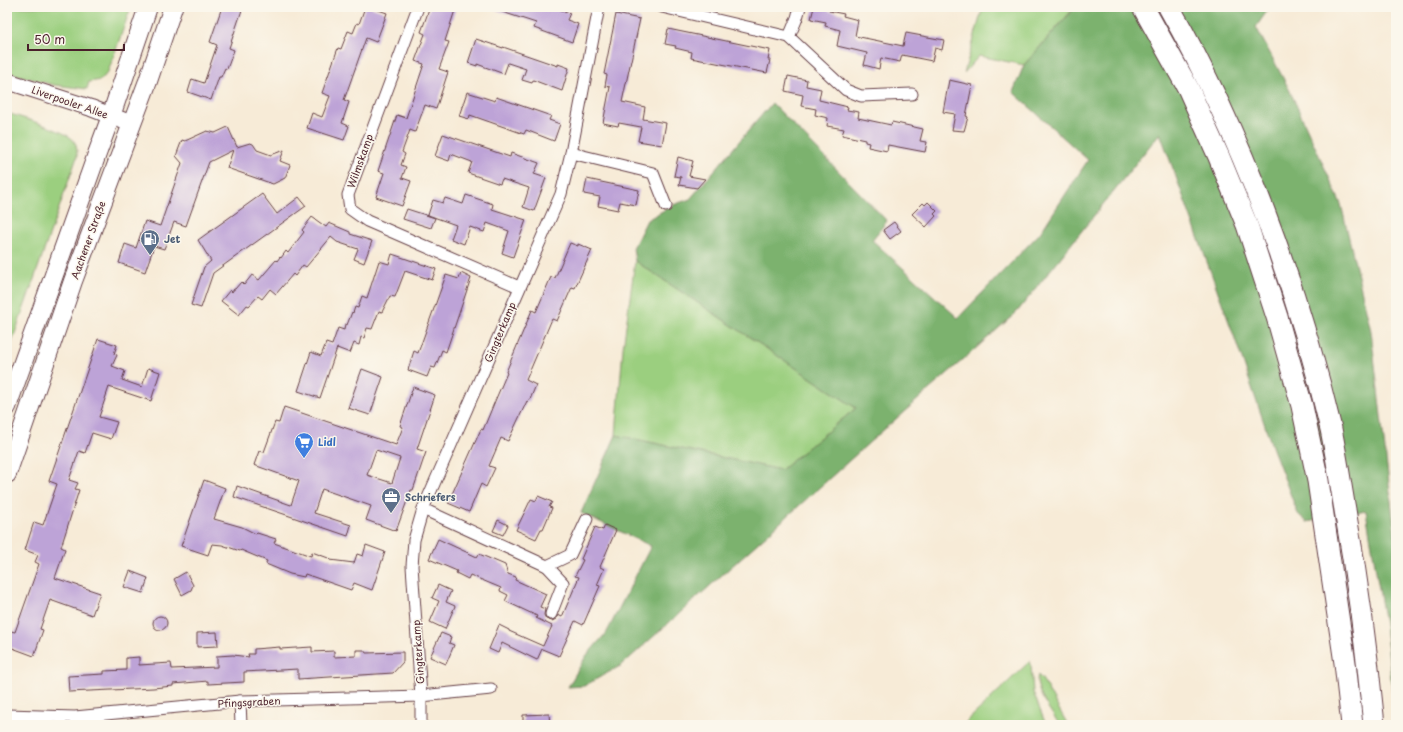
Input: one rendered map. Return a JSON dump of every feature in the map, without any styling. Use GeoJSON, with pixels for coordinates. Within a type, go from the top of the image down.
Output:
{"type":"FeatureCollection","features":[{"type":"Feature","properties":{"kind":"highway"},"geometry":{"type":"LineString","coordinates":[[1143,7],[1188,88],[1219,157],[1247,225],[1277,317],[1302,406],[1318,481],[1345,663],[1352,725]]}},
{"type":"Feature","properties":{"kind":"highway"},"geometry":{"type":"LineString","coordinates":[[1169,7],[1212,90],[1244,162],[1279,251],[1310,348],[1331,431],[1347,523],[1359,596],[1374,725]]}},
{"type":"Feature","properties":{"kind":"main road","name":"Aachener Straße"},"geometry":{"type":"LineString","coordinates":[[7,407],[111,116],[148,7]]}},
{"type":"Feature","properties":{"kind":"main road","name":"Aachener Straße"},"geometry":{"type":"LineString","coordinates":[[7,474],[73,282],[148,81],[173,7]]}},
{"type":"Feature","properties":{"kind":"street","name":"Wilmskamp"},"geometry":{"type":"LineString","coordinates":[[418,7],[348,195],[350,209],[367,221],[519,287]]}},
{"type":"Feature","properties":{"kind":"street","name":"Gingterkamp"},"geometry":{"type":"LineString","coordinates":[[421,725],[421,696],[412,566],[414,540],[423,509],[560,194],[571,153],[599,7]]}},
{"type":"Feature","properties":{"kind":"street"},"geometry":{"type":"LineString","coordinates":[[662,7],[789,37],[846,90],[861,96],[912,94]]}},
{"type":"Feature","properties":{"kind":"street"},"geometry":{"type":"LineString","coordinates":[[789,37],[800,7]]}},
{"type":"Feature","properties":{"kind":"street","name":"Liverpooler Allee"},"geometry":{"type":"LineString","coordinates":[[7,81],[91,108],[132,124]]}},
{"type":"Feature","properties":{"kind":"street"},"geometry":{"type":"LineString","coordinates":[[571,153],[653,174],[666,206]]}},
{"type":"Feature","properties":{"kind":"street"},"geometry":{"type":"LineString","coordinates":[[423,509],[548,566],[563,583],[551,614]]}},
{"type":"Feature","properties":{"kind":"street"},"geometry":{"type":"LineString","coordinates":[[548,566],[570,555],[587,519]]}},
{"type":"Feature","properties":{"kind":"street","name":"Pfingsgraben"},"geometry":{"type":"LineString","coordinates":[[7,715],[75,717],[240,701],[421,696],[491,689]]}},
{"type":"Feature","properties":{"kind":"street"},"geometry":{"type":"LineString","coordinates":[[240,701],[241,725]]}},
{"type":"Feature","properties":{"kind":"green space"},"geometry":{"type":"Polygon","coordinates":[[[7,7],[131,7],[108,72],[101,80],[89,82],[87,89],[54,85],[7,72],[7,7]]]}},
{"type":"Feature","properties":{"kind":"green space"},"geometry":{"type":"Polygon","coordinates":[[[983,7],[1070,7],[1073,9],[1024,65],[979,56],[964,73],[983,7]]]}},
{"type":"Feature","properties":{"kind":"green space"},"geometry":{"type":"Polygon","coordinates":[[[1070,7],[1270,7],[1256,27],[1290,91],[1341,204],[1371,331],[1396,543],[1396,725],[1385,625],[1366,511],[1307,522],[1298,514],[1273,449],[1233,333],[1160,133],[1017,312],[622,665],[584,686],[568,687],[586,656],[607,632],[651,546],[581,513],[616,435],[781,470],[856,408],[635,261],[633,248],[647,220],[673,205],[690,199],[772,103],[887,221],[872,240],[958,318],[1040,233],[1088,160],[1013,92],[1024,65],[1073,10],[1070,7]]]}},
{"type":"Feature","properties":{"kind":"green space"},"geometry":{"type":"Polygon","coordinates":[[[7,113],[43,125],[70,137],[76,144],[77,157],[7,356],[7,113]]]}},
{"type":"Feature","properties":{"kind":"green space"},"geometry":{"type":"Polygon","coordinates":[[[635,261],[856,408],[781,470],[616,435],[623,348],[635,261]]]}},
{"type":"Feature","properties":{"kind":"green space"},"geometry":{"type":"Polygon","coordinates":[[[1030,661],[1033,692],[1046,725],[963,725],[1030,661]]]}},
{"type":"Feature","properties":{"kind":"green space"},"geometry":{"type":"Polygon","coordinates":[[[1038,675],[1042,679],[1068,725],[1060,725],[1048,708],[1038,687],[1038,675]]]}},
{"type":"Feature","properties":{"kind":"building"},"geometry":{"type":"Polygon","coordinates":[[[222,7],[243,7],[229,48],[234,50],[227,69],[225,68],[221,77],[219,77],[211,100],[188,92],[192,79],[204,83],[217,45],[210,42],[222,7]]]}},
{"type":"Feature","properties":{"kind":"building"},"geometry":{"type":"Polygon","coordinates":[[[365,7],[370,7],[387,13],[376,42],[366,38],[344,100],[349,102],[342,123],[349,126],[344,140],[307,128],[312,113],[322,117],[330,96],[322,93],[338,48],[341,49],[348,31],[353,33],[357,23],[359,24],[365,7]]]}},
{"type":"Feature","properties":{"kind":"building"},"geometry":{"type":"Polygon","coordinates":[[[430,7],[456,7],[445,41],[449,42],[439,69],[448,72],[436,109],[425,105],[415,132],[410,130],[402,152],[405,154],[401,165],[406,167],[402,178],[411,181],[402,206],[376,197],[384,173],[378,171],[397,115],[406,118],[424,64],[415,61],[425,34],[421,32],[430,7]]]}},
{"type":"Feature","properties":{"kind":"building"},"geometry":{"type":"Polygon","coordinates":[[[493,7],[552,7],[570,13],[567,20],[578,24],[572,42],[534,28],[536,23],[493,9],[493,7]]]}},
{"type":"Feature","properties":{"kind":"building"},"geometry":{"type":"Polygon","coordinates":[[[814,7],[830,7],[829,11],[844,14],[843,16],[858,20],[855,36],[903,46],[906,33],[944,40],[942,50],[935,48],[932,61],[902,55],[900,62],[881,58],[879,69],[864,65],[867,53],[837,46],[840,30],[825,26],[826,22],[811,19],[814,7]]]}},
{"type":"Feature","properties":{"kind":"building"},"geometry":{"type":"Polygon","coordinates":[[[616,14],[640,19],[622,102],[645,107],[643,119],[666,123],[662,145],[638,141],[641,127],[619,123],[618,126],[603,123],[610,87],[605,86],[607,75],[604,74],[616,14]]]}},
{"type":"Feature","properties":{"kind":"building"},"geometry":{"type":"Polygon","coordinates":[[[668,29],[770,50],[768,60],[770,60],[767,73],[691,58],[692,52],[675,48],[676,46],[665,44],[668,29]]]}},
{"type":"Feature","properties":{"kind":"building"},"geometry":{"type":"Polygon","coordinates":[[[476,39],[558,66],[558,64],[569,68],[562,91],[533,80],[532,83],[522,80],[526,69],[508,63],[504,74],[477,64],[477,66],[468,63],[476,39]]]}},
{"type":"Feature","properties":{"kind":"building"},"geometry":{"type":"Polygon","coordinates":[[[788,76],[807,80],[806,86],[821,89],[819,100],[848,107],[847,110],[859,112],[858,118],[891,125],[892,122],[923,129],[920,141],[927,142],[925,152],[888,145],[887,151],[868,147],[869,143],[865,142],[865,140],[842,135],[844,129],[827,126],[828,118],[815,115],[816,109],[801,106],[803,95],[785,91],[788,76]]]}},
{"type":"Feature","properties":{"kind":"building"},"geometry":{"type":"Polygon","coordinates":[[[949,80],[972,85],[966,116],[968,117],[964,131],[952,130],[955,114],[943,112],[949,80]]]}},
{"type":"Feature","properties":{"kind":"building"},"geometry":{"type":"Polygon","coordinates":[[[467,92],[495,101],[496,97],[551,116],[549,120],[560,124],[554,141],[526,130],[524,134],[470,115],[469,119],[459,116],[467,92]]]}},
{"type":"Feature","properties":{"kind":"building"},"geometry":{"type":"Polygon","coordinates":[[[228,127],[237,147],[250,143],[253,144],[257,150],[271,155],[284,150],[280,161],[290,165],[285,178],[273,184],[227,168],[233,150],[209,162],[186,226],[174,222],[164,249],[154,246],[145,272],[119,263],[125,244],[136,248],[145,221],[160,226],[182,163],[176,156],[182,140],[185,141],[207,131],[215,133],[228,127]]]}},
{"type":"Feature","properties":{"kind":"building"},"geometry":{"type":"Polygon","coordinates":[[[443,134],[510,157],[511,153],[539,163],[534,174],[546,178],[534,211],[523,207],[529,188],[502,179],[500,184],[468,173],[472,162],[451,154],[449,161],[435,156],[443,134]]]}},
{"type":"Feature","properties":{"kind":"building"},"geometry":{"type":"Polygon","coordinates":[[[678,157],[693,161],[689,176],[705,179],[697,188],[679,185],[681,177],[674,176],[678,157]]]}},
{"type":"Feature","properties":{"kind":"building"},"geometry":{"type":"Polygon","coordinates":[[[587,179],[639,190],[636,205],[620,202],[618,210],[598,206],[600,197],[584,194],[587,179]]]}},
{"type":"Feature","properties":{"kind":"building"},"geometry":{"type":"Polygon","coordinates":[[[262,194],[277,214],[299,197],[306,206],[213,273],[201,308],[191,305],[204,267],[211,261],[198,240],[262,194]]]}},
{"type":"Feature","properties":{"kind":"building"},"geometry":{"type":"Polygon","coordinates":[[[466,195],[493,204],[492,209],[526,220],[513,257],[502,253],[509,231],[487,223],[484,232],[470,227],[464,244],[451,239],[456,225],[428,215],[433,200],[443,203],[445,198],[463,204],[466,195]]]}},
{"type":"Feature","properties":{"kind":"building"},"geometry":{"type":"Polygon","coordinates":[[[928,202],[937,211],[934,214],[936,216],[926,227],[912,214],[923,203],[925,205],[928,202]]]}},
{"type":"Feature","properties":{"kind":"building"},"geometry":{"type":"Polygon","coordinates":[[[407,209],[435,218],[431,228],[403,219],[407,209]]]}},
{"type":"Feature","properties":{"kind":"building"},"geometry":{"type":"Polygon","coordinates":[[[312,217],[326,227],[329,223],[350,232],[350,234],[372,241],[364,263],[354,259],[358,249],[337,242],[331,237],[306,267],[303,265],[295,276],[293,274],[276,294],[270,289],[262,299],[258,296],[249,306],[247,305],[239,315],[221,301],[230,290],[232,292],[241,282],[244,285],[252,275],[259,280],[276,260],[277,261],[280,257],[281,258],[286,251],[288,253],[304,232],[302,230],[312,217]]]}},
{"type":"Feature","properties":{"kind":"building"},"geometry":{"type":"Polygon","coordinates":[[[894,222],[901,231],[890,239],[883,230],[894,222]]]}},
{"type":"Feature","properties":{"kind":"building"},"geometry":{"type":"Polygon","coordinates":[[[570,243],[578,246],[578,244],[592,250],[575,288],[572,287],[557,321],[552,319],[526,380],[536,385],[529,402],[527,401],[508,441],[501,438],[489,466],[495,468],[486,487],[481,484],[469,512],[448,503],[481,429],[483,430],[532,310],[536,312],[551,277],[555,278],[570,243]]]}},
{"type":"Feature","properties":{"kind":"building"},"geometry":{"type":"Polygon","coordinates":[[[392,254],[436,269],[432,280],[405,271],[395,297],[390,296],[382,312],[379,311],[372,329],[367,328],[364,338],[361,337],[359,345],[354,343],[350,353],[337,348],[320,398],[298,391],[311,352],[321,356],[326,343],[332,345],[338,328],[344,330],[345,324],[347,325],[355,307],[358,308],[362,296],[367,298],[379,261],[389,264],[392,254]]]}},
{"type":"Feature","properties":{"kind":"building"},"geometry":{"type":"Polygon","coordinates":[[[461,273],[471,278],[446,352],[442,350],[435,368],[431,367],[427,377],[408,370],[414,351],[418,353],[446,275],[459,279],[461,273]]]}},
{"type":"Feature","properties":{"kind":"building"},"geometry":{"type":"Polygon","coordinates":[[[98,339],[117,345],[114,354],[117,355],[112,366],[125,371],[122,380],[142,387],[148,368],[160,372],[151,401],[109,387],[99,417],[117,422],[111,439],[92,433],[85,453],[79,451],[69,480],[78,483],[75,489],[79,490],[61,547],[65,549],[55,578],[100,593],[92,615],[50,600],[40,629],[43,630],[34,656],[7,646],[7,630],[15,632],[39,564],[35,562],[38,555],[25,550],[34,522],[43,525],[57,484],[49,481],[98,339]]]}},
{"type":"Feature","properties":{"kind":"building"},"geometry":{"type":"Polygon","coordinates":[[[362,369],[383,377],[370,415],[348,408],[362,369]]]}},
{"type":"Feature","properties":{"kind":"building"},"geometry":{"type":"Polygon","coordinates":[[[413,387],[435,395],[417,449],[426,452],[413,490],[411,490],[396,531],[366,520],[371,506],[322,489],[314,513],[351,525],[348,536],[234,497],[237,486],[291,505],[299,481],[254,465],[259,451],[264,452],[275,422],[279,423],[284,407],[396,445],[403,427],[400,426],[413,387]],[[376,450],[367,475],[392,483],[400,458],[376,450]]]}},
{"type":"Feature","properties":{"kind":"building"},"geometry":{"type":"Polygon","coordinates":[[[204,480],[225,488],[214,519],[242,527],[256,534],[257,533],[276,539],[274,543],[311,556],[312,552],[331,559],[330,560],[354,563],[357,554],[363,556],[366,545],[385,552],[372,590],[354,583],[351,590],[305,574],[304,577],[290,574],[266,564],[267,561],[241,550],[240,551],[222,545],[212,544],[208,555],[181,546],[204,480]]]}},
{"type":"Feature","properties":{"kind":"building"},"geometry":{"type":"Polygon","coordinates":[[[538,496],[552,502],[549,507],[552,508],[543,529],[541,529],[536,539],[516,530],[531,499],[536,501],[538,496]]]}},
{"type":"Feature","properties":{"kind":"building"},"geometry":{"type":"Polygon","coordinates":[[[498,520],[508,525],[503,535],[493,531],[498,520]]]}},
{"type":"Feature","properties":{"kind":"building"},"geometry":{"type":"Polygon","coordinates":[[[605,525],[616,530],[600,567],[604,569],[597,585],[600,586],[583,625],[575,621],[559,656],[542,649],[537,660],[502,643],[498,653],[489,649],[499,625],[543,646],[552,626],[536,618],[537,616],[505,601],[508,595],[500,591],[501,588],[470,575],[468,579],[456,573],[457,571],[429,559],[438,539],[477,557],[479,554],[505,565],[508,574],[516,577],[515,580],[546,594],[540,607],[545,609],[544,615],[546,619],[552,621],[556,619],[558,615],[562,617],[579,577],[575,576],[583,560],[581,559],[595,527],[603,530],[605,525]]]}},
{"type":"Feature","properties":{"kind":"building"},"geometry":{"type":"Polygon","coordinates":[[[130,571],[148,578],[143,593],[124,587],[130,571]]]}},
{"type":"Feature","properties":{"kind":"building"},"geometry":{"type":"Polygon","coordinates":[[[186,572],[193,585],[191,590],[182,595],[174,579],[186,572]]]}},
{"type":"Feature","properties":{"kind":"building"},"geometry":{"type":"Polygon","coordinates":[[[438,585],[451,591],[446,602],[455,606],[445,629],[430,622],[439,601],[432,598],[438,585]]]}},
{"type":"Feature","properties":{"kind":"building"},"geometry":{"type":"Polygon","coordinates":[[[160,616],[165,618],[167,623],[165,628],[160,630],[155,628],[153,623],[155,618],[160,616]]]}},
{"type":"Feature","properties":{"kind":"building"},"geometry":{"type":"Polygon","coordinates":[[[217,632],[218,646],[197,647],[197,633],[217,632]]]}},
{"type":"Feature","properties":{"kind":"building"},"geometry":{"type":"Polygon","coordinates":[[[441,633],[451,637],[449,643],[454,645],[446,664],[430,657],[441,633]]]}},
{"type":"Feature","properties":{"kind":"building"},"geometry":{"type":"Polygon","coordinates":[[[280,647],[280,649],[312,647],[312,652],[334,651],[334,657],[356,656],[356,650],[364,650],[366,653],[403,652],[403,662],[393,673],[298,679],[298,669],[244,672],[244,682],[208,684],[208,681],[173,684],[173,686],[153,688],[69,692],[68,676],[104,674],[104,671],[126,670],[126,658],[139,657],[139,665],[171,663],[172,669],[217,667],[217,656],[233,655],[249,657],[248,654],[254,654],[254,649],[280,647]]]}},
{"type":"Feature","properties":{"kind":"building"},"geometry":{"type":"Polygon","coordinates":[[[549,714],[550,725],[523,725],[523,715],[549,714]]]}},
{"type":"Feature","properties":{"kind":"place","name":"Jet"},"geometry":{"type":"Point","coordinates":[150,256]}},
{"type":"Feature","properties":{"kind":"place","name":"Lidl"},"geometry":{"type":"Point","coordinates":[304,459]}},
{"type":"Feature","properties":{"kind":"place","name":"Schriefers"},"geometry":{"type":"Point","coordinates":[391,514]}}]}
